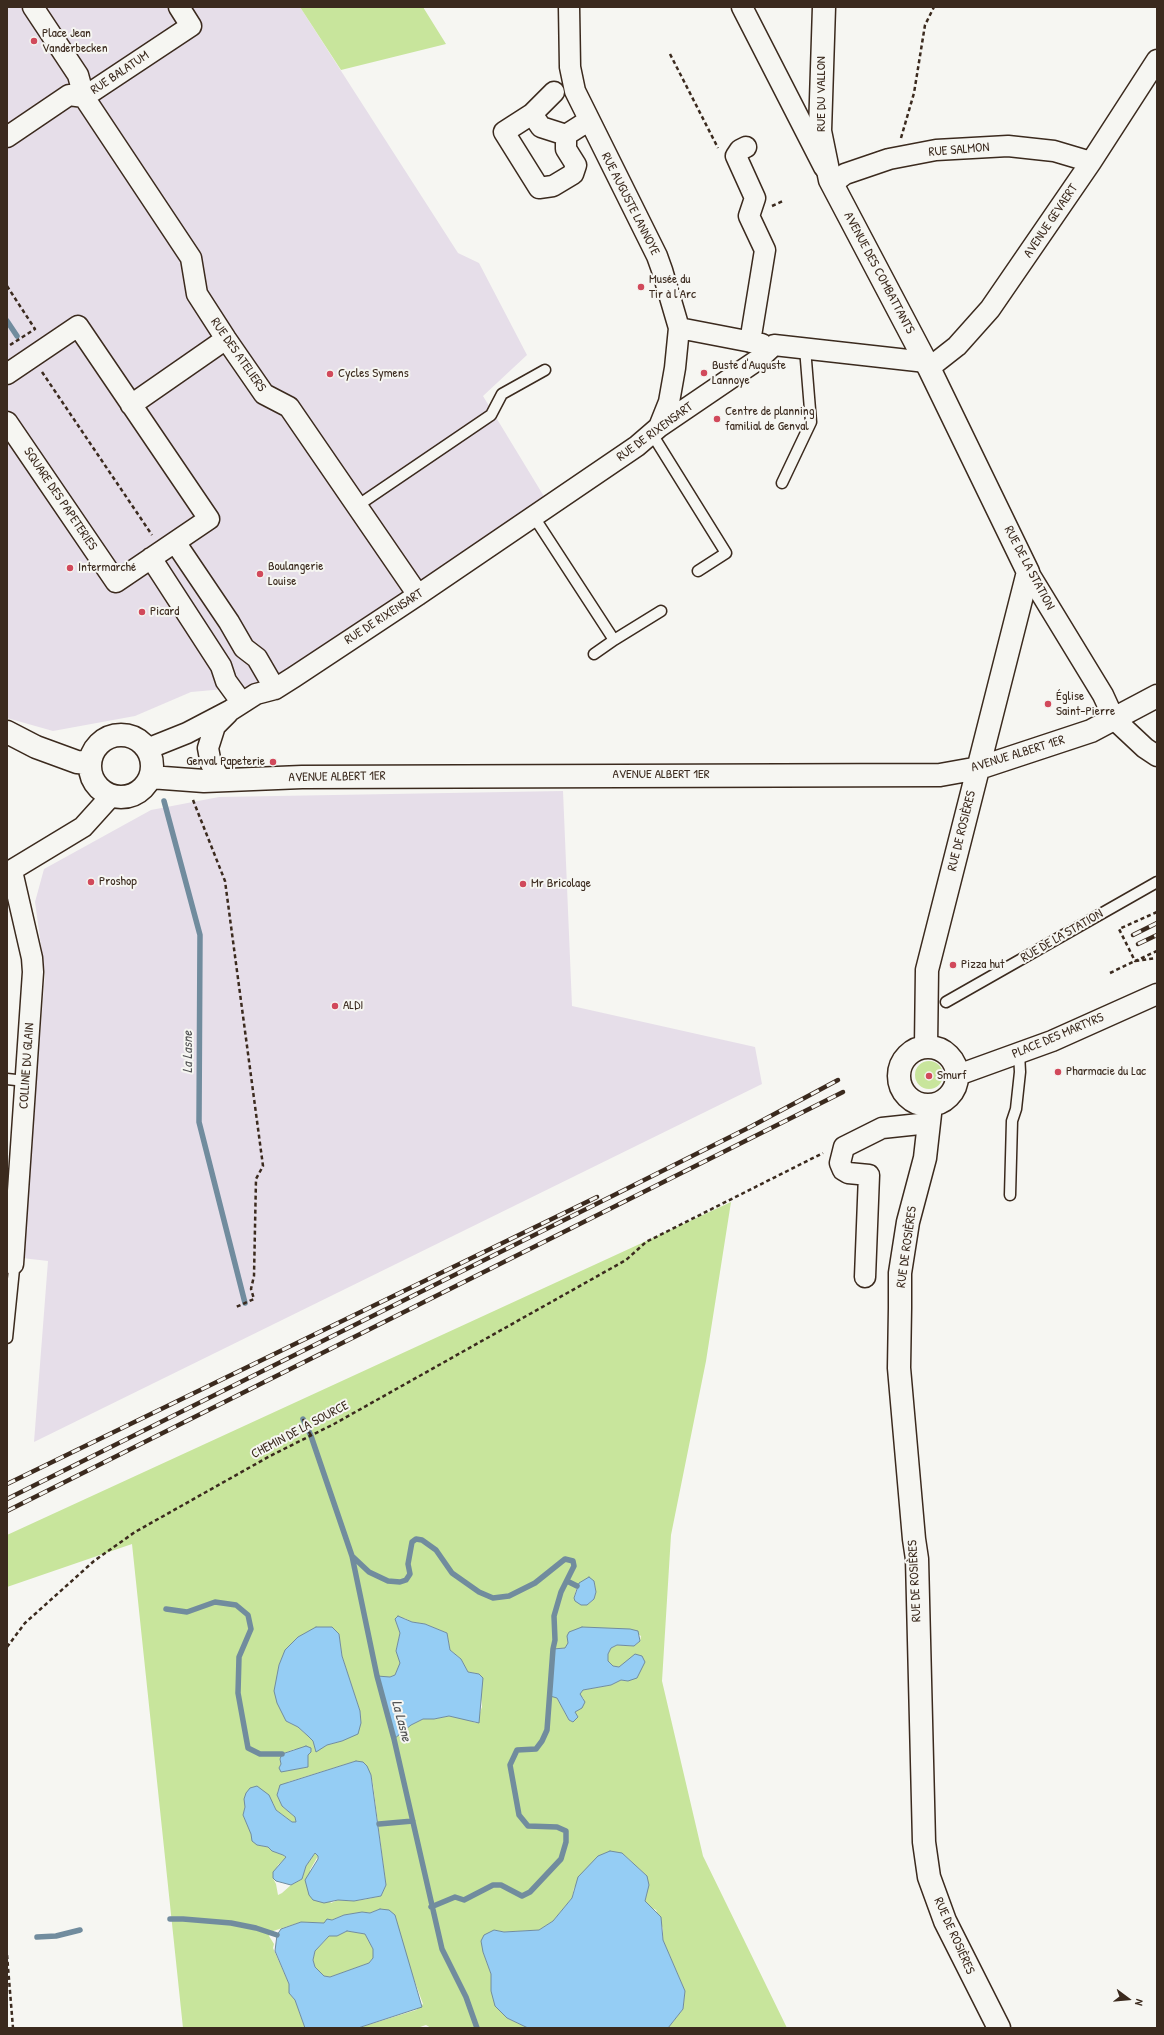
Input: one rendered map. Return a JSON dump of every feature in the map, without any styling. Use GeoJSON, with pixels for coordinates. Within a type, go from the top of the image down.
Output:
{"type":"FeatureCollection","features":[{"type":"Feature","properties":{"kind":"street"},"geometry":{"type":"LineString","coordinates":[[33,7],[78,75],[84,97]]}},
{"type":"Feature","properties":{"kind":"street","name":"RUE BALATUM"},"geometry":{"type":"LineString","coordinates":[[7,137],[69,95],[84,97],[191,26],[179,7]]}},
{"type":"Feature","properties":{"kind":"street","name":"RUE AUGUSTE LANNOYE"},"geometry":{"type":"LineString","coordinates":[[569,7],[570,67],[575,90],[588,120],[657,256],[665,278],[678,328],[675,368],[669,402],[656,430]]}},
{"type":"Feature","properties":{"kind":"street","name":"AVENUE DES COMBATTANTS"},"geometry":{"type":"LineString","coordinates":[[742,7],[831,182],[928,365]]}},
{"type":"Feature","properties":{"kind":"street","name":"RUE DU VALLON"},"geometry":{"type":"LineString","coordinates":[[824,7],[820,131],[831,182]]}},
{"type":"Feature","properties":{"kind":"street","name":"AVENUE GEVAERT"},"geometry":{"type":"LineString","coordinates":[[928,365],[957,346],[990,308],[1091,162],[1157,60]]}},
{"type":"Feature","properties":{"kind":"street"},"geometry":{"type":"LineString","coordinates":[[554,92],[532,114],[504,132],[539,188],[553,186],[573,174],[576,164],[566,149],[566,135]]}},
{"type":"Feature","properties":{"kind":"street","name":"RUE DES ATELIERS"},"geometry":{"type":"LineString","coordinates":[[84,97],[191,258],[197,294],[226,339],[264,394],[289,407],[418,595]]}},
{"type":"Feature","properties":{"kind":"street"},"geometry":{"type":"LineString","coordinates":[[532,114],[541,127],[566,135]]}},
{"type":"Feature","properties":{"kind":"street"},"geometry":{"type":"LineString","coordinates":[[566,135],[588,120]]}},
{"type":"Feature","properties":{"kind":"street","name":"RUE SALMON"},"geometry":{"type":"LineString","coordinates":[[831,182],[845,174],[896,158],[936,150],[1008,146],[1054,151],[1091,162]]}},
{"type":"Feature","properties":{"kind":"street"},"geometry":{"type":"LineString","coordinates":[[746,147],[740,150],[736,156],[755,198],[749,216],[766,250],[750,342]]}},
{"type":"Feature","properties":{"kind":"street","name":"SQUARE DES PAPETERIES"},"geometry":{"type":"LineString","coordinates":[[7,374],[78,326],[209,519],[116,582],[7,422]]}},
{"type":"Feature","properties":{"kind":"street"},"geometry":{"type":"LineString","coordinates":[[678,328],[750,342],[928,365]]}},
{"type":"Feature","properties":{"kind":"street"},"geometry":{"type":"LineString","coordinates":[[131,404],[226,339]]}},
{"type":"Feature","properties":{"kind":"street","name":"RUE DE RIXENSART"},"geometry":{"type":"LineString","coordinates":[[147,749],[186,732],[236,707],[256,694],[274,689],[534,517],[759,359],[774,345]]}},
{"type":"Feature","properties":{"kind":"street","name":"RUE DE LA STATION"},"geometry":{"type":"LineString","coordinates":[[928,365],[1028,572],[1103,695],[1114,719],[1145,748],[1157,756]]}},
{"type":"Feature","properties":{"kind":"street"},"geometry":{"type":"LineString","coordinates":[[162,550],[228,622],[244,648],[257,658],[274,689]]}},
{"type":"Feature","properties":{"kind":"street"},"geometry":{"type":"LineString","coordinates":[[162,550],[221,666],[236,707]]}},
{"type":"Feature","properties":{"kind":"street","name":"RUE DE ROSIÈRES"},"geometry":{"type":"LineString","coordinates":[[926,1046],[927,970],[1028,572]]}},
{"type":"Feature","properties":{"kind":"street","name":"AVENUE ALBERT 1ER"},"geometry":{"type":"LineString","coordinates":[[150,777],[182,780],[221,780],[310,777],[940,775],[979,768],[1091,731],[1157,696]]}},
{"type":"Feature","properties":{"kind":"street","name":"RUE DE RIXENSART"},"geometry":{"type":"LineString","coordinates":[[221,780],[211,764],[208,748],[215,726],[236,707]]}},
{"type":"Feature","properties":{"kind":"street"},"geometry":{"type":"LineString","coordinates":[[7,732],[36,747],[77,762],[89,763]]}},
{"type":"Feature","properties":{"kind":"street"},"geometry":{"type":"LineString","coordinates":[[120,735],[130,735],[139,740],[147,749],[151,758],[152,768],[150,777],[143,787],[134,794],[123,797],[111,796],[102,791],[94,783],[90,774],[89,763],[95,749],[106,738],[120,735]]}},
{"type":"Feature","properties":{"kind":"street","name":"COLLINE DU GLAIN"},"geometry":{"type":"LineString","coordinates":[[10,1265],[16,1080],[33,965],[9,872],[83,826],[111,796]]}},
{"type":"Feature","properties":{"kind":"street","name":"PLACE DES MARTYRS"},"geometry":{"type":"LineString","coordinates":[[958,1075],[1052,1041],[1157,994]]}},
{"type":"Feature","properties":{"kind":"street"},"geometry":{"type":"LineString","coordinates":[[866,1277],[869,1175],[848,1173],[843,1170],[840,1163],[844,1147],[882,1128],[930,1114],[953,1092],[958,1075],[956,1064],[950,1055],[941,1049],[926,1046],[911,1051],[901,1063],[898,1078],[904,1093],[930,1114]]}},
{"type":"Feature","properties":{"kind":"street","name":"RUE DE ROSIÈRES"},"geometry":{"type":"LineString","coordinates":[[930,1114],[925,1158],[908,1222],[901,1266],[899,1368],[917,1559],[924,1842],[929,1877],[945,1921],[999,2028]]}},
{"type":"Feature","properties":{"kind":"lane"},"geometry":{"type":"LineString","coordinates":[[782,483],[811,422],[805,348]]}},
{"type":"Feature","properties":{"kind":"lane"},"geometry":{"type":"LineString","coordinates":[[357,506],[490,415],[502,394],[545,370]]}},
{"type":"Feature","properties":{"kind":"lane"},"geometry":{"type":"LineString","coordinates":[[656,430],[726,553],[698,572]]}},
{"type":"Feature","properties":{"kind":"lane"},"geometry":{"type":"LineString","coordinates":[[534,517],[614,640]]}},
{"type":"Feature","properties":{"kind":"lane"},"geometry":{"type":"LineString","coordinates":[[594,654],[660,611]]}},
{"type":"Feature","properties":{"kind":"lane","name":"RUE DE LA STATION"},"geometry":{"type":"LineString","coordinates":[[946,1002],[1157,882]]}},
{"type":"Feature","properties":{"kind":"lane"},"geometry":{"type":"LineString","coordinates":[[1010,1195],[1012,1121],[1016,1109],[1020,1072],[1019,1053]]}},
{"type":"Feature","properties":{"kind":"lane"},"geometry":{"type":"LineString","coordinates":[[7,1338],[10,1265]]}},
{"type":"Feature","properties":{"kind":"path"},"geometry":{"type":"LineString","coordinates":[[896,158],[914,92],[925,25],[934,7]]}},
{"type":"Feature","properties":{"kind":"path"},"geometry":{"type":"LineString","coordinates":[[670,54],[719,149]]}},
{"type":"Feature","properties":{"kind":"path"},"geometry":{"type":"LineString","coordinates":[[7,286],[35,329],[7,348]]}},
{"type":"Feature","properties":{"kind":"path"},"geometry":{"type":"LineString","coordinates":[[21,339],[162,550]]}},
{"type":"Feature","properties":{"kind":"path"},"geometry":{"type":"LineString","coordinates":[[182,780],[210,840],[225,881],[263,1166],[256,1180],[254,1276],[251,1289],[254,1299],[236,1307]]}},
{"type":"Feature","properties":{"kind":"path"},"geometry":{"type":"LineString","coordinates":[[1135,961],[1119,930],[1157,912]]}},
{"type":"Feature","properties":{"kind":"path"},"geometry":{"type":"LineString","coordinates":[[1110,973],[1157,951]]}},
{"type":"Feature","properties":{"kind":"path"},"geometry":{"type":"LineString","coordinates":[[1135,961],[1157,958]]}},
{"type":"Feature","properties":{"kind":"path","name":"CHEMIN DE LA SOURCE"},"geometry":{"type":"LineString","coordinates":[[7,1647],[25,1623],[94,1561],[135,1532],[270,1456],[334,1424],[626,1260],[646,1242],[827,1151]]}},
{"type":"Feature","properties":{"kind":"path"},"geometry":{"type":"LineString","coordinates":[[303,1419],[311,1436]]}},
{"type":"Feature","properties":{"kind":"path"},"geometry":{"type":"LineString","coordinates":[[7,1955],[13,2028]]}},
{"type":"Feature","properties":{"kind":"shaded area"},"geometry":{"type":"Polygon","coordinates":[[[7,7],[300,7],[458,253],[479,263],[527,355],[483,396],[548,503],[291,675],[247,687],[191,692],[135,716],[53,731],[7,718],[7,7]]]}},
{"type":"Feature","properties":{"kind":"shaded area"},"geometry":{"type":"Polygon","coordinates":[[[563,791],[572,1006],[755,1047],[762,1084],[34,1442],[48,1261],[22,1258],[45,974],[35,902],[44,869],[151,810],[219,797],[563,791]]]}},
{"type":"Feature","properties":{"kind":"green space"},"geometry":{"type":"Polygon","coordinates":[[[300,7],[423,7],[446,44],[341,70],[300,7]]]}},
{"type":"Feature","properties":{"kind":"green space"},"geometry":{"type":"Polygon","coordinates":[[[929,1061],[939,1065],[943,1075],[939,1085],[929,1089],[919,1085],[915,1075],[919,1065],[929,1061]]]}},
{"type":"Feature","properties":{"kind":"green space"},"geometry":{"type":"Polygon","coordinates":[[[731,1202],[706,1361],[671,1535],[662,1681],[703,1856],[787,2028],[668,2028],[683,2009],[685,1991],[663,1940],[663,1929],[656,1910],[648,1906],[645,1901],[647,1893],[647,1876],[622,1853],[574,1888],[572,1898],[553,1921],[539,1930],[504,1932],[494,1930],[483,1952],[491,1974],[491,1991],[507,2018],[528,2028],[431,2028],[426,2025],[417,2028],[358,2028],[416,2010],[423,2004],[407,1960],[395,1915],[380,1909],[370,1913],[362,1912],[344,1915],[324,1923],[301,1922],[270,1932],[269,1936],[274,1944],[273,1948],[289,1984],[289,1993],[295,2000],[305,2028],[183,2028],[132,1544],[7,1587],[7,1535],[731,1202]],[[594,1581],[577,1586],[574,1598],[587,1605],[594,1599],[596,1592],[594,1581]],[[404,1618],[395,1619],[400,1633],[396,1651],[401,1663],[395,1675],[390,1677],[377,1677],[394,1738],[411,1725],[423,1719],[434,1719],[449,1716],[466,1719],[476,1723],[482,1707],[479,1674],[468,1672],[461,1659],[450,1650],[447,1633],[425,1624],[412,1622],[404,1618]],[[630,1629],[568,1644],[565,1648],[553,1649],[554,1697],[557,1698],[569,1720],[573,1722],[576,1714],[575,1712],[584,1699],[579,1694],[583,1690],[611,1685],[621,1680],[628,1681],[624,1664],[619,1667],[613,1666],[608,1661],[608,1654],[611,1648],[617,1645],[634,1646],[640,1641],[641,1636],[630,1629]],[[339,1634],[298,1637],[286,1650],[279,1665],[277,1678],[286,1721],[298,1727],[313,1741],[316,1751],[327,1745],[342,1741],[361,1723],[360,1711],[342,1656],[339,1634]],[[295,1749],[282,1754],[280,1759],[281,1764],[279,1768],[286,1771],[308,1767],[308,1755],[295,1749]],[[356,1761],[288,1782],[278,1790],[277,1795],[282,1806],[295,1817],[296,1822],[292,1822],[276,1810],[273,1803],[245,1807],[243,1815],[257,1845],[268,1847],[272,1851],[283,1855],[286,1858],[278,1865],[273,1878],[278,1895],[302,1879],[306,1866],[315,1853],[318,1856],[310,1870],[331,1903],[338,1900],[354,1901],[381,1896],[386,1885],[371,1775],[356,1761]]]}},
{"type":"Feature","properties":{"kind":"green space"},"geometry":{"type":"Polygon","coordinates":[[[347,1931],[365,1934],[373,1949],[373,1958],[369,1963],[330,1977],[324,1976],[315,1967],[313,1960],[315,1951],[329,1936],[337,1936],[347,1931]]]}},
{"type":"Feature","properties":{"kind":"water"},"geometry":{"type":"Polygon","coordinates":[[[589,1577],[594,1581],[596,1592],[594,1599],[587,1605],[581,1605],[575,1601],[574,1598],[579,1583],[589,1577]]]}},
{"type":"Feature","properties":{"kind":"water"},"geometry":{"type":"Polygon","coordinates":[[[398,1616],[412,1622],[425,1624],[447,1633],[450,1650],[461,1659],[468,1672],[479,1674],[483,1678],[479,1723],[449,1716],[434,1719],[423,1719],[411,1725],[394,1739],[377,1676],[390,1677],[395,1675],[400,1663],[396,1651],[400,1633],[395,1619],[398,1616]]]}},
{"type":"Feature","properties":{"kind":"water"},"geometry":{"type":"Polygon","coordinates":[[[316,1627],[332,1627],[339,1634],[342,1656],[360,1711],[361,1723],[358,1734],[342,1741],[327,1745],[316,1752],[313,1741],[298,1727],[286,1721],[277,1703],[274,1691],[279,1665],[285,1650],[298,1637],[316,1627]]]}},
{"type":"Feature","properties":{"kind":"water"},"geometry":{"type":"Polygon","coordinates":[[[582,1627],[630,1629],[638,1631],[640,1641],[634,1646],[617,1645],[611,1648],[608,1654],[608,1661],[613,1666],[619,1667],[635,1654],[642,1656],[645,1662],[637,1678],[628,1681],[621,1680],[611,1685],[583,1690],[580,1694],[585,1702],[582,1708],[575,1712],[578,1717],[573,1722],[569,1720],[557,1698],[550,1696],[553,1649],[565,1648],[568,1643],[567,1636],[569,1632],[582,1627]]]}},
{"type":"Feature","properties":{"kind":"water"},"geometry":{"type":"Polygon","coordinates":[[[306,1746],[311,1748],[311,1752],[308,1755],[308,1767],[281,1772],[279,1768],[282,1754],[306,1746]]]}},
{"type":"Feature","properties":{"kind":"water"},"geometry":{"type":"Polygon","coordinates":[[[356,1761],[363,1762],[367,1766],[371,1775],[386,1885],[381,1896],[354,1901],[338,1900],[324,1903],[313,1900],[309,1895],[305,1880],[318,1859],[318,1856],[315,1853],[306,1866],[302,1879],[291,1885],[276,1881],[273,1878],[273,1872],[286,1857],[272,1851],[268,1847],[257,1845],[252,1841],[251,1834],[243,1815],[245,1807],[244,1799],[250,1788],[257,1786],[269,1795],[276,1810],[292,1822],[296,1822],[295,1817],[282,1806],[277,1795],[280,1785],[356,1761]]]}},
{"type":"Feature","properties":{"kind":"water"},"geometry":{"type":"Polygon","coordinates":[[[610,1851],[622,1853],[647,1876],[649,1885],[645,1901],[661,1917],[663,1940],[685,1991],[683,2009],[668,2028],[528,2028],[507,2018],[495,2006],[491,1991],[491,1974],[483,1952],[481,1941],[484,1935],[494,1930],[504,1932],[539,1930],[553,1921],[572,1898],[578,1877],[598,1856],[610,1851]]]}},
{"type":"Feature","properties":{"kind":"water"},"geometry":{"type":"Polygon","coordinates":[[[380,1909],[389,1910],[395,1915],[422,2007],[358,2028],[305,2028],[295,2000],[289,1993],[289,1984],[275,1951],[277,1935],[281,1929],[301,1922],[324,1923],[327,1919],[332,1920],[344,1915],[362,1912],[370,1913],[380,1909]],[[347,1931],[337,1936],[329,1936],[315,1951],[313,1960],[315,1967],[324,1976],[330,1977],[369,1963],[373,1958],[373,1949],[365,1934],[347,1931]]]}},
{"type":"Feature","properties":{"kind":"waterway","name":"La Lasne"},"geometry":{"type":"LineString","coordinates":[[7,321],[17,336]]}},
{"type":"Feature","properties":{"kind":"waterway","name":"La Lasne"},"geometry":{"type":"LineString","coordinates":[[164,801],[200,935],[199,1122],[245,1303]]}},
{"type":"Feature","properties":{"kind":"waterway","name":"La Lasne"},"geometry":{"type":"LineString","coordinates":[[303,1419],[311,1436],[352,1556],[377,1676],[394,1739],[442,1949],[466,1997],[477,2028]]}},
{"type":"Feature","properties":{"kind":"waterway"},"geometry":{"type":"LineString","coordinates":[[352,1556],[369,1572],[388,1581],[400,1582],[406,1580],[410,1574],[408,1564],[412,1542],[416,1539],[422,1540],[436,1550],[452,1573],[479,1592],[493,1598],[509,1596],[535,1583],[565,1559],[573,1561],[574,1566],[561,1592],[554,1616],[555,1640],[547,1730],[536,1749],[517,1750],[510,1765],[519,1815],[528,1826],[557,1827],[566,1831],[566,1842],[561,1859],[530,1892],[522,1896],[501,1885],[493,1885],[464,1900],[455,1897],[431,1907]]}},
{"type":"Feature","properties":{"kind":"waterway"},"geometry":{"type":"LineString","coordinates":[[567,1581],[577,1586]]}},
{"type":"Feature","properties":{"kind":"waterway"},"geometry":{"type":"LineString","coordinates":[[166,1609],[187,1612],[215,1602],[236,1605],[248,1615],[251,1629],[239,1657],[238,1693],[248,1748],[260,1754],[282,1754]]}},
{"type":"Feature","properties":{"kind":"waterway"},"geometry":{"type":"LineString","coordinates":[[379,1824],[413,1821]]}},
{"type":"Feature","properties":{"kind":"waterway"},"geometry":{"type":"LineString","coordinates":[[170,1919],[231,1923],[256,1928],[277,1935]]}},
{"type":"Feature","properties":{"kind":"waterway"},"geometry":{"type":"LineString","coordinates":[[37,1937],[56,1936],[80,1930]]}},
{"type":"Feature","properties":{"kind":"railway"},"geometry":{"type":"LineString","coordinates":[[1133,935],[1157,923]]}},
{"type":"Feature","properties":{"kind":"railway"},"geometry":{"type":"LineString","coordinates":[[1138,944],[1157,935]]}},
{"type":"Feature","properties":{"kind":"railway"},"geometry":{"type":"LineString","coordinates":[[7,1499],[752,1126],[838,1080]]}},
{"type":"Feature","properties":{"kind":"railway"},"geometry":{"type":"LineString","coordinates":[[7,1511],[843,1092]]}},
{"type":"Feature","properties":{"kind":"railway"},"geometry":{"type":"LineString","coordinates":[[7,1484],[597,1197]]}},
{"type":"Feature","properties":{"kind":"place","name":"Place Jean Vanderbecken"},"geometry":{"type":"Point","coordinates":[34,41]}},
{"type":"Feature","properties":{"kind":"place","name":"Musée du Tir à l'Arc"},"geometry":{"type":"Point","coordinates":[641,287]}},
{"type":"Feature","properties":{"kind":"place","name":"Buste d'Auguste Lannoye"},"geometry":{"type":"Point","coordinates":[704,373]}},
{"type":"Feature","properties":{"kind":"place","name":"Cycles Symens"},"geometry":{"type":"Point","coordinates":[330,374]}},
{"type":"Feature","properties":{"kind":"place","name":"Centre de planning familial de Genval"},"geometry":{"type":"Point","coordinates":[717,419]}},
{"type":"Feature","properties":{"kind":"place","name":"Intermarché"},"geometry":{"type":"Point","coordinates":[70,568]}},
{"type":"Feature","properties":{"kind":"place","name":"Boulangerie Louise"},"geometry":{"type":"Point","coordinates":[260,574]}},
{"type":"Feature","properties":{"kind":"place","name":"Picard"},"geometry":{"type":"Point","coordinates":[142,612]}},
{"type":"Feature","properties":{"kind":"place","name":"Église Saint-Pierre"},"geometry":{"type":"Point","coordinates":[1048,704]}},
{"type":"Feature","properties":{"kind":"place","name":"Genval Papeterie"},"geometry":{"type":"Point","coordinates":[273,762]}},
{"type":"Feature","properties":{"kind":"place","name":"Proshop"},"geometry":{"type":"Point","coordinates":[91,882]}},
{"type":"Feature","properties":{"kind":"place","name":"Mr Bricolage"},"geometry":{"type":"Point","coordinates":[523,884]}},
{"type":"Feature","properties":{"kind":"place","name":"Pizza hut"},"geometry":{"type":"Point","coordinates":[953,965]}},
{"type":"Feature","properties":{"kind":"place","name":"ALDI"},"geometry":{"type":"Point","coordinates":[335,1006]}},
{"type":"Feature","properties":{"kind":"place","name":"Pharmacie du Lac"},"geometry":{"type":"Point","coordinates":[1058,1072]}},
{"type":"Feature","properties":{"kind":"place","name":"Smurf"},"geometry":{"type":"Point","coordinates":[929,1076]}}]}
